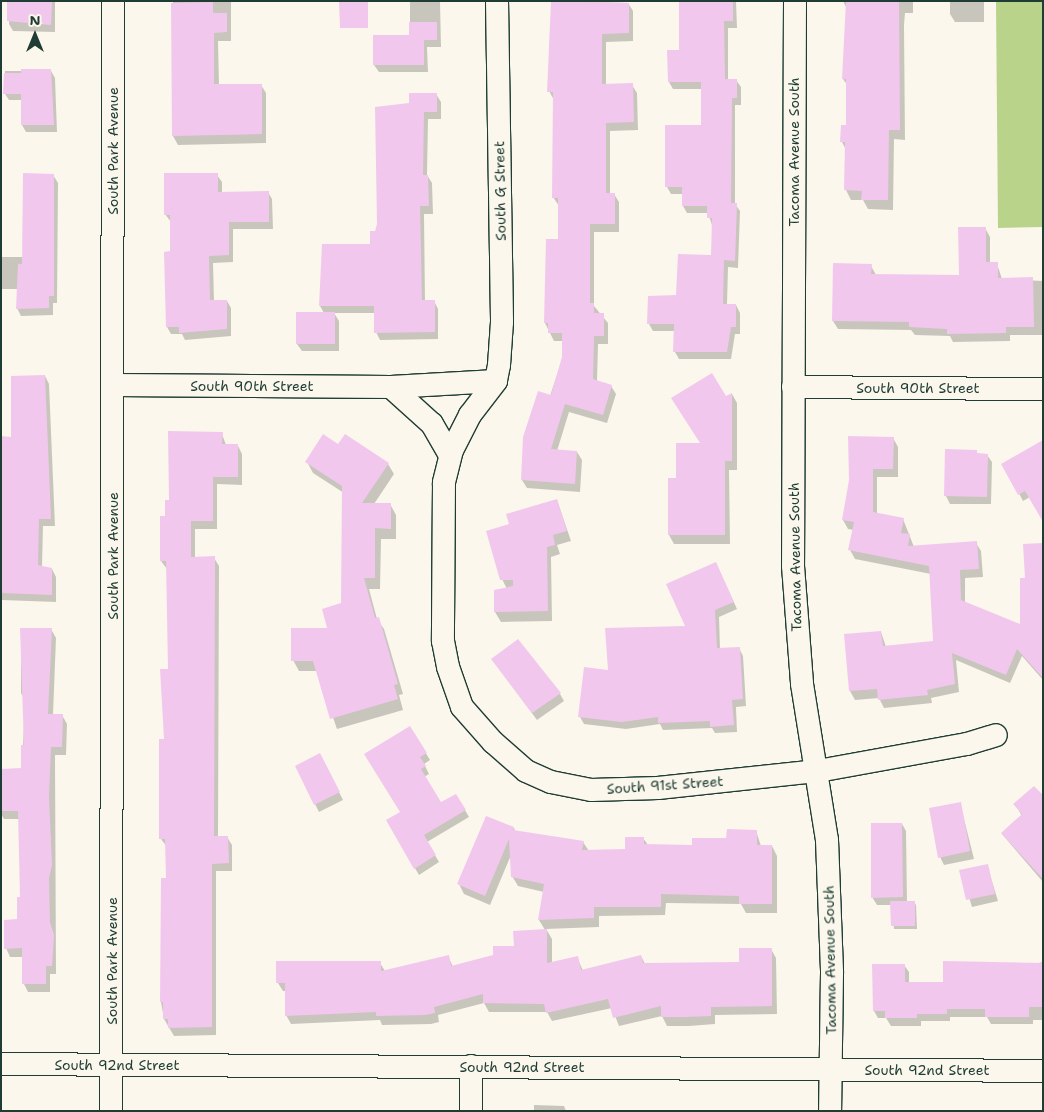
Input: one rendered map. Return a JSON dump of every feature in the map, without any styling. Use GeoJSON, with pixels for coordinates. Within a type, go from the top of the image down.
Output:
{"type":"FeatureCollection","features":[{"type":"Feature","properties":{"kind":"street","name":"South Park Avenue"},"geometry":{"type":"LineString","coordinates":[[112,1111],[113,1]]}},
{"type":"Feature","properties":{"kind":"street","name":"South G Street"},"geometry":{"type":"LineString","coordinates":[[496,381],[502,322],[497,1]]}},
{"type":"Feature","properties":{"kind":"street","name":"Tacoma Avenue South"},"geometry":{"type":"LineString","coordinates":[[795,1],[793,566],[802,684],[818,771],[830,896],[830,1111]]}},
{"type":"Feature","properties":{"kind":"street","name":"South 90th Street"},"geometry":{"type":"LineString","coordinates":[[114,385],[390,387],[496,381]]}},
{"type":"Feature","properties":{"kind":"street","name":"South 91st Street"},"geometry":{"type":"LineString","coordinates":[[496,381],[470,415],[450,455],[444,483],[441,600],[448,668],[462,707],[487,737],[526,772],[551,782],[591,790],[658,788],[818,771],[967,744],[996,735]]}},
{"type":"Feature","properties":{"kind":"street"},"geometry":{"type":"LineString","coordinates":[[390,387],[432,424],[450,455]]}},
{"type":"Feature","properties":{"kind":"street","name":"South 90th Street"},"geometry":{"type":"LineString","coordinates":[[793,387],[1043,389]]}},
{"type":"Feature","properties":{"kind":"street","name":"South 92nd Street"},"geometry":{"type":"LineString","coordinates":[[1,1064],[1043,1071]]}},
{"type":"Feature","properties":{"kind":"street"},"geometry":{"type":"LineString","coordinates":[[471,1066],[471,1111]]}},
{"type":"Feature","properties":{"kind":"green space"},"geometry":{"type":"Polygon","coordinates":[[[996,1],[1043,1],[1043,227],[998,228],[996,1]]]}},
{"type":"Feature","properties":{"kind":"building"},"geometry":{"type":"Polygon","coordinates":[[[52,1],[51,25],[7,21],[7,2],[52,1]]]}},
{"type":"Feature","properties":{"kind":"building"},"geometry":{"type":"Polygon","coordinates":[[[339,1],[368,1],[368,28],[340,28],[339,1]]]}},
{"type":"Feature","properties":{"kind":"building"},"geometry":{"type":"Polygon","coordinates":[[[551,1],[629,3],[629,33],[602,34],[602,84],[633,83],[634,122],[606,123],[606,193],[615,193],[615,224],[590,224],[590,303],[594,303],[594,313],[604,313],[604,336],[594,336],[593,379],[612,385],[603,415],[565,404],[551,449],[577,451],[575,484],[521,480],[523,437],[538,391],[551,395],[562,357],[562,333],[548,333],[548,323],[544,323],[546,239],[558,239],[558,198],[552,198],[553,92],[547,92],[551,1]]]}},
{"type":"Feature","properties":{"kind":"building"},"geometry":{"type":"Polygon","coordinates":[[[679,1],[733,1],[733,21],[724,21],[725,79],[737,79],[737,98],[732,98],[731,203],[737,203],[735,261],[724,260],[723,304],[736,304],[736,327],[731,327],[727,352],[673,352],[674,324],[647,324],[648,296],[676,295],[678,254],[711,255],[712,218],[707,218],[707,206],[682,206],[682,187],[665,187],[665,125],[701,125],[701,82],[668,82],[667,50],[679,50],[679,1]]]}},
{"type":"Feature","properties":{"kind":"building"},"geometry":{"type":"Polygon","coordinates":[[[846,1],[899,1],[900,130],[889,130],[888,200],[861,200],[862,191],[844,190],[845,142],[840,142],[841,125],[846,125],[846,79],[842,79],[846,1]]]}},
{"type":"Feature","properties":{"kind":"building"},"geometry":{"type":"Polygon","coordinates":[[[213,2],[213,13],[227,13],[227,32],[214,33],[214,84],[262,84],[262,134],[172,136],[171,3],[213,2]]]}},
{"type":"Feature","properties":{"kind":"building"},"geometry":{"type":"Polygon","coordinates":[[[409,22],[437,22],[437,40],[424,40],[424,65],[373,65],[373,35],[409,35],[409,22]]]}},
{"type":"Feature","properties":{"kind":"building"},"geometry":{"type":"Polygon","coordinates":[[[21,69],[51,69],[54,125],[21,125],[21,94],[3,94],[4,73],[21,73],[21,69]]]}},
{"type":"Feature","properties":{"kind":"building"},"geometry":{"type":"Polygon","coordinates":[[[409,93],[437,93],[437,112],[424,112],[423,175],[428,175],[429,206],[420,206],[422,300],[435,300],[435,332],[374,333],[374,306],[319,306],[322,244],[370,244],[370,231],[375,231],[377,224],[375,107],[409,103],[409,93]]]}},
{"type":"Feature","properties":{"kind":"building"},"geometry":{"type":"Polygon","coordinates":[[[23,173],[54,174],[54,296],[49,296],[49,308],[16,309],[18,264],[22,264],[23,173]]]}},
{"type":"Feature","properties":{"kind":"building"},"geometry":{"type":"Polygon","coordinates":[[[164,173],[218,173],[218,192],[269,191],[269,222],[229,222],[229,255],[209,256],[210,300],[227,300],[227,329],[179,333],[179,327],[166,327],[164,252],[170,251],[170,215],[164,215],[164,173]]]}},
{"type":"Feature","properties":{"kind":"building"},"geometry":{"type":"Polygon","coordinates":[[[958,227],[986,227],[986,262],[998,262],[998,278],[1033,277],[1034,327],[1006,327],[1006,333],[947,334],[947,329],[909,327],[909,322],[832,321],[833,263],[872,264],[871,274],[959,275],[958,227]]]}},
{"type":"Feature","properties":{"kind":"building"},"geometry":{"type":"Polygon","coordinates":[[[296,312],[335,312],[335,344],[296,344],[296,312]]]}},
{"type":"Feature","properties":{"kind":"building"},"geometry":{"type":"Polygon","coordinates":[[[712,373],[726,396],[732,393],[732,461],[725,461],[725,535],[668,535],[668,478],[676,478],[676,443],[700,443],[671,398],[712,373]]]}},
{"type":"Feature","properties":{"kind":"building"},"geometry":{"type":"Polygon","coordinates":[[[45,375],[51,519],[39,519],[38,565],[52,568],[52,595],[1,593],[1,436],[11,437],[11,376],[45,375]]]}},
{"type":"Feature","properties":{"kind":"building"},"geometry":{"type":"Polygon","coordinates":[[[168,431],[223,432],[222,444],[238,444],[238,477],[213,477],[213,521],[191,521],[191,557],[215,556],[214,836],[228,836],[229,863],[212,864],[212,1027],[168,1028],[168,1019],[163,1019],[163,1002],[160,1002],[161,878],[166,878],[165,839],[159,839],[159,739],[164,739],[160,669],[168,669],[166,561],[160,561],[160,516],[165,516],[165,500],[169,500],[168,431]]]}},
{"type":"Feature","properties":{"kind":"building"},"geometry":{"type":"Polygon","coordinates":[[[323,434],[338,444],[345,434],[389,463],[362,503],[391,503],[391,529],[375,528],[375,578],[364,578],[375,618],[379,617],[398,684],[394,685],[398,699],[330,719],[313,661],[291,661],[291,628],[327,628],[322,609],[341,603],[342,486],[305,462],[323,434]]]}},
{"type":"Feature","properties":{"kind":"building"},"geometry":{"type":"Polygon","coordinates":[[[848,436],[894,437],[893,469],[873,469],[873,512],[904,518],[901,533],[910,534],[908,546],[977,541],[979,569],[960,570],[961,600],[1020,624],[1020,578],[1025,578],[1023,544],[1043,543],[1043,678],[1017,649],[1006,675],[952,653],[955,684],[927,690],[928,695],[878,700],[877,689],[849,691],[844,634],[881,631],[883,646],[933,641],[929,566],[848,550],[854,522],[842,520],[849,480],[848,436]]]}},
{"type":"Feature","properties":{"kind":"building"},"geometry":{"type":"Polygon","coordinates":[[[1043,440],[1043,522],[1025,491],[1018,495],[1001,464],[1043,440]]]}},
{"type":"Feature","properties":{"kind":"building"},"geometry":{"type":"Polygon","coordinates":[[[945,449],[977,450],[977,453],[988,454],[987,497],[944,496],[945,449]]]}},
{"type":"Feature","properties":{"kind":"building"},"geometry":{"type":"Polygon","coordinates":[[[557,499],[567,531],[553,535],[555,545],[547,547],[548,611],[494,612],[494,590],[513,586],[513,580],[500,580],[486,531],[509,524],[506,514],[557,499]]]}},
{"type":"Feature","properties":{"kind":"building"},"geometry":{"type":"Polygon","coordinates":[[[716,562],[734,602],[715,610],[717,648],[740,647],[743,699],[732,700],[734,725],[710,727],[710,721],[658,723],[658,717],[622,722],[578,717],[584,667],[608,670],[605,628],[685,626],[666,584],[716,562]]]}},
{"type":"Feature","properties":{"kind":"building"},"geometry":{"type":"Polygon","coordinates":[[[20,628],[52,628],[48,714],[63,714],[62,747],[51,747],[49,797],[52,865],[49,878],[50,922],[54,935],[52,966],[46,966],[46,984],[22,984],[22,948],[4,949],[4,920],[17,919],[17,897],[20,897],[18,811],[1,811],[1,769],[21,768],[21,745],[24,745],[20,628]]]}},
{"type":"Feature","properties":{"kind":"building"},"geometry":{"type":"Polygon","coordinates":[[[518,639],[561,693],[532,713],[491,659],[518,639]]]}},
{"type":"Feature","properties":{"kind":"building"},"geometry":{"type":"Polygon","coordinates":[[[410,726],[427,753],[420,757],[426,766],[421,769],[441,802],[456,794],[466,810],[424,835],[436,855],[414,869],[386,820],[400,812],[364,754],[410,726]]]}},
{"type":"Feature","properties":{"kind":"building"},"geometry":{"type":"Polygon","coordinates":[[[320,753],[340,792],[314,805],[295,766],[320,753]]]}},
{"type":"Feature","properties":{"kind":"building"},"geometry":{"type":"Polygon","coordinates":[[[1034,786],[1043,795],[1043,879],[1001,833],[1022,814],[1013,804],[1034,786]]]}},
{"type":"Feature","properties":{"kind":"building"},"geometry":{"type":"Polygon","coordinates":[[[961,802],[970,851],[938,858],[929,808],[961,802]]]}},
{"type":"Feature","properties":{"kind":"building"},"geometry":{"type":"Polygon","coordinates":[[[486,816],[514,827],[513,830],[584,841],[582,850],[625,849],[625,837],[644,837],[644,844],[692,845],[692,838],[726,838],[727,829],[757,830],[757,845],[772,845],[772,904],[739,904],[739,896],[661,894],[661,907],[594,907],[594,918],[538,920],[544,884],[511,877],[509,839],[485,896],[457,884],[486,816]]]}},
{"type":"Feature","properties":{"kind":"building"},"geometry":{"type":"Polygon","coordinates":[[[871,823],[902,823],[903,897],[871,898],[871,823]]]}},
{"type":"Feature","properties":{"kind":"building"},"geometry":{"type":"Polygon","coordinates":[[[988,864],[995,894],[966,900],[959,870],[988,864]]]}},
{"type":"Feature","properties":{"kind":"building"},"geometry":{"type":"Polygon","coordinates":[[[890,901],[915,901],[915,926],[891,926],[890,901]]]}},
{"type":"Feature","properties":{"kind":"building"},"geometry":{"type":"Polygon","coordinates":[[[547,929],[547,963],[578,956],[581,970],[641,955],[643,963],[739,962],[739,948],[772,948],[772,1006],[711,1007],[711,1016],[661,1017],[661,1006],[613,1018],[608,999],[546,1013],[544,1004],[483,1003],[483,994],[434,1007],[435,1013],[425,1015],[376,1016],[376,1012],[285,1016],[285,983],[276,983],[276,961],[381,961],[381,971],[449,955],[451,966],[493,955],[493,946],[514,946],[513,931],[547,929]]]}},
{"type":"Feature","properties":{"kind":"building"},"geometry":{"type":"Polygon","coordinates":[[[943,961],[1043,963],[1043,1007],[1029,1007],[1029,1017],[985,1017],[985,1009],[947,1009],[947,1014],[917,1014],[917,1018],[885,1018],[885,1011],[873,1011],[872,964],[905,964],[905,982],[943,982],[943,961]]]}}]}
